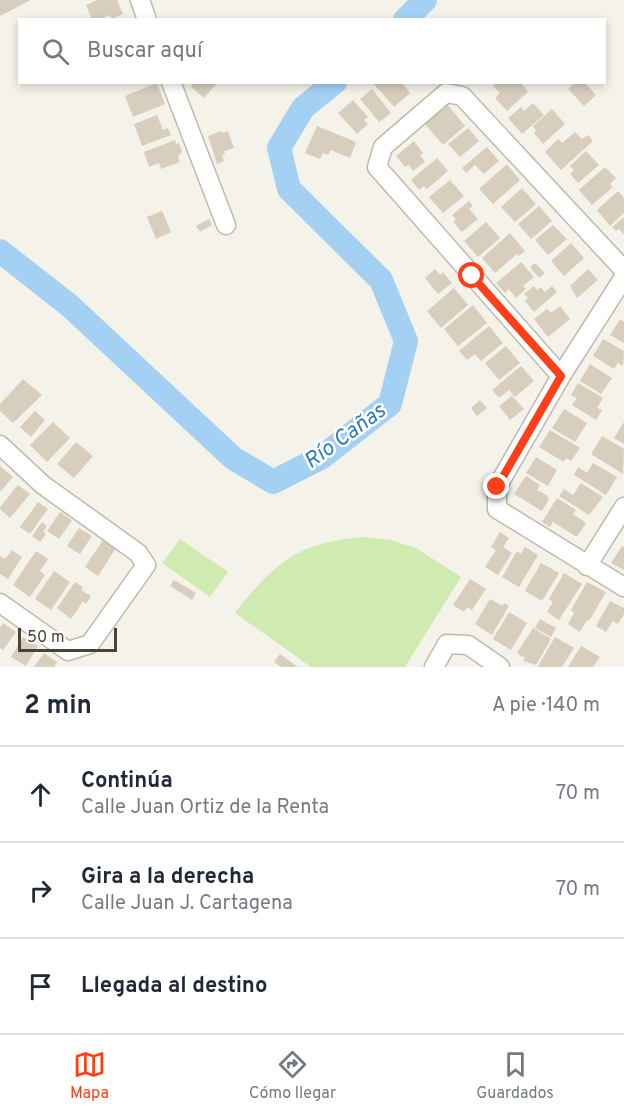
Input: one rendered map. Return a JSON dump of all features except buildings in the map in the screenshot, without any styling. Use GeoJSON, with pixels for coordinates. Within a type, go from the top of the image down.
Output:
{"type":"FeatureCollection","features":[{"type":"Feature","properties":{"kind":"street"},"geometry":{"type":"LineString","coordinates":[[140,0],[146,18]]}},
{"type":"Feature","properties":{"kind":"street"},"geometry":{"type":"LineString","coordinates":[[172,84],[226,225]]}},
{"type":"Feature","properties":{"kind":"street"},"geometry":{"type":"LineString","coordinates":[[561,376],[377,167],[383,147],[446,93],[462,96],[624,270]]}},
{"type":"Feature","properties":{"kind":"street"},"geometry":{"type":"LineString","coordinates":[[624,277],[561,376],[497,487],[498,509],[624,587]]}},
{"type":"Feature","properties":{"kind":"street"},"geometry":{"type":"LineString","coordinates":[[0,445],[43,484],[138,553],[146,566],[90,644],[68,651],[0,603]]}},
{"type":"Feature","properties":{"kind":"street"},"geometry":{"type":"LineString","coordinates":[[587,566],[624,507]]}},
{"type":"Feature","properties":{"kind":"street"},"geometry":{"type":"LineString","coordinates":[[434,667],[447,644],[462,643],[500,667]]}},
{"type":"Feature","properties":{"kind":"green space"},"geometry":{"type":"Polygon","coordinates":[[[364,537],[391,540],[416,548],[461,577],[405,667],[311,667],[235,613],[263,581],[289,558],[321,544],[364,537]]]}},
{"type":"Feature","properties":{"kind":"green space"},"geometry":{"type":"Polygon","coordinates":[[[180,539],[228,572],[210,597],[162,563],[180,539]]]}},
{"type":"Feature","properties":{"kind":"waterway","name":"Río Cañas"},"geometry":{"type":"LineString","coordinates":[[407,18],[425,0]]}},
{"type":"Feature","properties":{"kind":"waterway","name":"Río Cañas"},"geometry":{"type":"LineString","coordinates":[[0,251],[70,306],[233,458],[273,482],[322,457],[390,404],[406,341],[381,280],[289,189],[279,148],[303,108],[333,84]]}},
{"type":"Feature","properties":{"kind":"route"},"geometry":{"type":"LineString","coordinates":[[472,276],[561,376],[497,487]]}}]}
